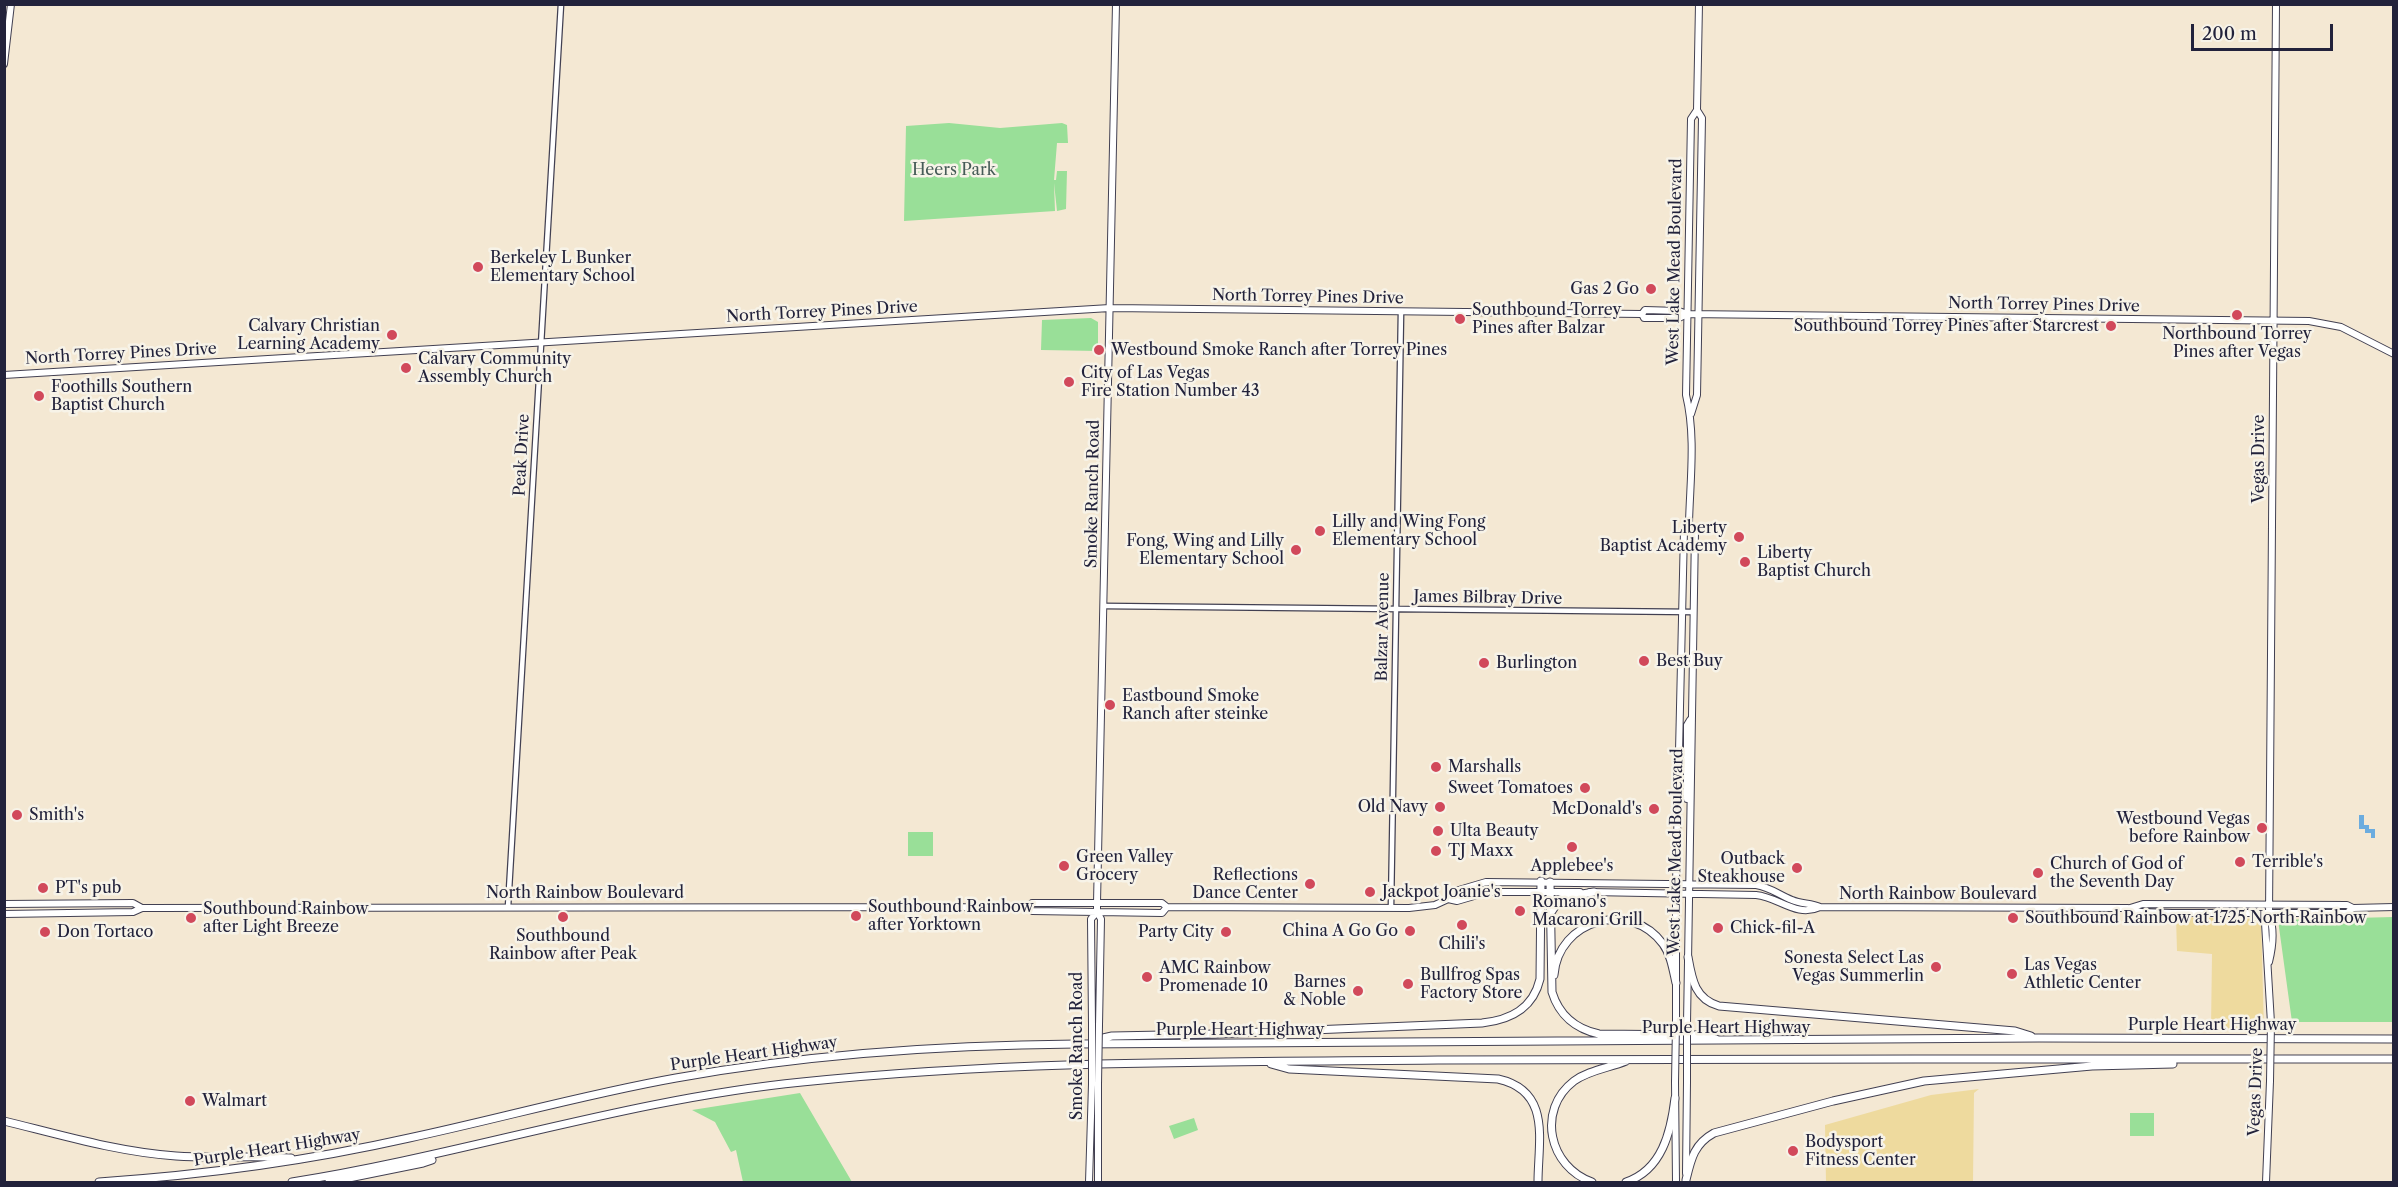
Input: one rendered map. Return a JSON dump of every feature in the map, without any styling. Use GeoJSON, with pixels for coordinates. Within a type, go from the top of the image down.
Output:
{"type":"FeatureCollection","features":[{"type":"Feature","properties":{"kind":"highway"},"geometry":{"type":"LineString","coordinates":[[1076,1044],[1112,1036],[1482,1023],[1509,1018],[1527,1005],[1538,988],[1541,892],[1546,881]]}},
{"type":"Feature","properties":{"kind":"highway"},"geometry":{"type":"LineString","coordinates":[[1546,881],[1550,914],[1550,979],[1555,1001],[1561,1012],[1571,1022],[1593,1033],[1698,1035],[1724,1042]]}},
{"type":"Feature","properties":{"kind":"highway"},"geometry":{"type":"LineString","coordinates":[[1550,914],[1560,899],[1594,892]]}},
{"type":"Feature","properties":{"kind":"highway"},"geometry":{"type":"LineString","coordinates":[[1593,1033],[1577,1023],[1566,1012],[1556,993],[1554,980],[1554,969],[1559,953],[1569,939],[1583,927],[1599,920],[1616,919],[1633,922],[1649,930],[1668,951],[1676,983]]}},
{"type":"Feature","properties":{"kind":"highway"},"geometry":{"type":"LineString","coordinates":[[1688,957],[1693,983],[1699,994],[1707,1002],[1719,1006],[2015,1031],[2039,1038]]}},
{"type":"Feature","properties":{"kind":"highway","name":"Purple Heart Highway"},"geometry":{"type":"LineString","coordinates":[[99,1182],[190,1176],[305,1159],[408,1139],[570,1100],[675,1078],[793,1060],[923,1047],[2039,1038],[2394,1038]]}},
{"type":"Feature","properties":{"kind":"highway"},"geometry":{"type":"LineString","coordinates":[[1592,1182],[1571,1171],[1557,1153],[1552,1131],[1554,1110],[1562,1094],[1579,1078],[1632,1059]]}},
{"type":"Feature","properties":{"kind":"highway","name":"Purple Heart Highway"},"geometry":{"type":"LineString","coordinates":[[292,1182],[357,1172],[578,1120],[697,1097],[799,1082],[921,1071],[1003,1067],[1263,1062],[1632,1059],[2394,1059]]}},
{"type":"Feature","properties":{"kind":"highway"},"geometry":{"type":"LineString","coordinates":[[1686,1181],[1698,1144],[1714,1133],[1844,1098],[1924,1081],[2092,1066],[2154,1065],[2224,1060]]}},
{"type":"Feature","properties":{"kind":"highway"},"geometry":{"type":"LineString","coordinates":[[1263,1062],[1289,1069],[1402,1073],[1510,1081],[1531,1099],[1539,1116],[1537,1181]]}},
{"type":"Feature","properties":{"kind":"highway"},"geometry":{"type":"LineString","coordinates":[[1626,1182],[1644,1173],[1659,1156],[1672,1119],[1676,1098]]}},
{"type":"Feature","properties":{"kind":"highway"},"geometry":{"type":"LineString","coordinates":[[4,1122],[87,1142],[148,1153],[202,1158],[269,1156],[305,1159]]}},
{"type":"Feature","properties":{"kind":"highway"},"geometry":{"type":"LineString","coordinates":[[329,1182],[423,1163],[449,1152]]}},
{"type":"Feature","properties":{"kind":"main road"},"geometry":{"type":"LineString","coordinates":[[4,64],[11,4]]}},
{"type":"Feature","properties":{"kind":"main road","name":"Smoke Ranch Road"},"geometry":{"type":"LineString","coordinates":[[1089,1182],[1101,919],[1097,912],[1097,903],[1116,4]]}},
{"type":"Feature","properties":{"kind":"main road","name":"West Lake Mead Boulevard"},"geometry":{"type":"LineString","coordinates":[[1676,1182],[1676,884],[1683,760],[1681,690],[1684,530],[1689,523],[1691,415],[1686,395],[1687,314],[1691,120],[1697,110],[1699,4]]}},
{"type":"Feature","properties":{"kind":"main road","name":"Vegas Drive"},"geometry":{"type":"LineString","coordinates":[[2266,1182],[2271,1023],[2268,966],[2273,948],[2273,923],[2269,913],[2269,904],[2276,4]]}},
{"type":"Feature","properties":{"kind":"main road","name":"West Lake Mead Boulevard"},"geometry":{"type":"LineString","coordinates":[[1691,415],[1697,395],[1702,118],[1697,110]]}},
{"type":"Feature","properties":{"kind":"main road"},"geometry":{"type":"LineString","coordinates":[[1690,184],[1700,184]]}},
{"type":"Feature","properties":{"kind":"main road","name":"North Torrey Pines Drive"},"geometry":{"type":"LineString","coordinates":[[4,375],[1110,308],[1642,314],[1645,310],[1687,314],[2319,322],[2341,327],[2394,354]]}},
{"type":"Feature","properties":{"kind":"main road","name":"West Lake Mead Boulevard"},"geometry":{"type":"LineString","coordinates":[[1686,1181],[1695,531],[1689,523]]}},
{"type":"Feature","properties":{"kind":"main road"},"geometry":{"type":"LineString","coordinates":[[1681,690],[1692,698]]}},
{"type":"Feature","properties":{"kind":"main road"},"geometry":{"type":"LineString","coordinates":[[1690,820],[1683,760],[1687,725],[1692,717]]}},
{"type":"Feature","properties":{"kind":"main road","name":"North Rainbow Boulevard"},"geometry":{"type":"LineString","coordinates":[[1448,899],[1452,892],[1479,883],[1546,881],[1689,884],[1762,886],[1794,901],[1812,903],[1820,907]]}},
{"type":"Feature","properties":{"kind":"main road","name":"North Rainbow Boulevard"},"geometry":{"type":"LineString","coordinates":[[1028,907],[1032,911],[1162,913],[1167,908],[1422,907],[1448,899],[1457,901],[1488,892],[1761,896],[1795,910],[1811,911],[1820,907],[2128,908],[2144,904],[2394,907]]}},
{"type":"Feature","properties":{"kind":"main road","name":"North Rainbow Boulevard"},"geometry":{"type":"LineString","coordinates":[[4,904],[133,903],[142,908]]}},
{"type":"Feature","properties":{"kind":"main road","name":"North Rainbow Boulevard"},"geometry":{"type":"LineString","coordinates":[[4,914],[133,912],[142,908],[1028,907],[1032,903],[1162,903],[1167,908]]}},
{"type":"Feature","properties":{"kind":"main road"},"geometry":{"type":"LineString","coordinates":[[71,912],[72,904]]}},
{"type":"Feature","properties":{"kind":"main road","name":"North Rainbow Boulevard"},"geometry":{"type":"LineString","coordinates":[[2128,908],[2141,912],[2269,913],[2347,913],[2353,908]]}},
{"type":"Feature","properties":{"kind":"main road","name":"Smoke Ranch Road"},"geometry":{"type":"LineString","coordinates":[[1096,1025],[1091,919],[1097,912]]}},
{"type":"Feature","properties":{"kind":"main road","name":"Smoke Ranch Road"},"geometry":{"type":"LineString","coordinates":[[1095,1084],[1098,1182]]}},
{"type":"Feature","properties":{"kind":"street","name":"Peak Drive"},"geometry":{"type":"LineString","coordinates":[[508,907],[561,4]]}},
{"type":"Feature","properties":{"kind":"street","name":"Balzar Avenue"},"geometry":{"type":"LineString","coordinates":[[1391,907],[1401,312]]}},
{"type":"Feature","properties":{"kind":"street","name":"James Bilbray Drive"},"geometry":{"type":"LineString","coordinates":[[1104,606],[1693,612]]}},
{"type":"Feature","properties":{"kind":"green space","name":"Heers Park"},"geometry":{"type":"Polygon","coordinates":[[[949,123],[1000,128],[1062,123],[1067,125],[1068,143],[1057,143],[1054,180],[1056,180],[1057,171],[1067,171],[1066,209],[1057,211],[1054,183],[1055,211],[904,221],[906,126],[949,123]]]}},
{"type":"Feature","properties":{"kind":"green space"},"geometry":{"type":"Polygon","coordinates":[[[1091,318],[1098,322],[1098,351],[1041,350],[1042,320],[1091,318]]]}},
{"type":"Feature","properties":{"kind":"green space"},"geometry":{"type":"Polygon","coordinates":[[[908,832],[933,832],[933,856],[908,856],[908,832]]]}},
{"type":"Feature","properties":{"kind":"green space"},"geometry":{"type":"Polygon","coordinates":[[[2393,917],[2393,1022],[2292,1022],[2278,920],[2393,917]]]}},
{"type":"Feature","properties":{"kind":"green space"},"geometry":{"type":"Polygon","coordinates":[[[800,1093],[852,1182],[743,1182],[736,1150],[731,1152],[715,1122],[692,1110],[800,1093]]]}},
{"type":"Feature","properties":{"kind":"green space"},"geometry":{"type":"Polygon","coordinates":[[[2130,1113],[2154,1113],[2154,1136],[2130,1136],[2130,1113]]]}},
{"type":"Feature","properties":{"kind":"green space"},"geometry":{"type":"Polygon","coordinates":[[[1194,1118],[1198,1130],[1174,1139],[1169,1126],[1194,1118]]]}},
{"type":"Feature","properties":{"kind":"sand"},"geometry":{"type":"Polygon","coordinates":[[[2176,917],[2261,919],[2264,1030],[2211,1029],[2212,954],[2177,951],[2176,917]]]}},
{"type":"Feature","properties":{"kind":"sand"},"geometry":{"type":"Polygon","coordinates":[[[1979,1089],[1974,1093],[1973,1182],[1826,1182],[1825,1125],[1931,1095],[1979,1089]]]}},
{"type":"Feature","properties":{"kind":"water"},"geometry":{"type":"Polygon","coordinates":[[[2359,815],[2364,815],[2364,825],[2369,825],[2369,829],[2375,829],[2375,838],[2371,838],[2371,833],[2365,833],[2365,829],[2359,829],[2359,815]]]}},
{"type":"Feature","properties":{"kind":"place","name":"Berkeley L Bunker Elementary School"},"geometry":{"type":"Point","coordinates":[478,267]}},
{"type":"Feature","properties":{"kind":"place","name":"Gas 2 Go"},"geometry":{"type":"Point","coordinates":[1651,289]}},
{"type":"Feature","properties":{"kind":"place","name":"Northbound Torrey Pines after Vegas"},"geometry":{"type":"Point","coordinates":[2237,315]}},
{"type":"Feature","properties":{"kind":"place","name":"Southbound Torrey Pines after Balzar"},"geometry":{"type":"Point","coordinates":[1460,319]}},
{"type":"Feature","properties":{"kind":"place","name":"Southbound Torrey Pines after Starcrest"},"geometry":{"type":"Point","coordinates":[2111,326]}},
{"type":"Feature","properties":{"kind":"place","name":"Calvary Christian Learning Academy"},"geometry":{"type":"Point","coordinates":[392,335]}},
{"type":"Feature","properties":{"kind":"place","name":"Westbound Smoke Ranch after Torrey Pines"},"geometry":{"type":"Point","coordinates":[1099,350]}},
{"type":"Feature","properties":{"kind":"place","name":"Calvary Community Assembly Church"},"geometry":{"type":"Point","coordinates":[406,368]}},
{"type":"Feature","properties":{"kind":"place","name":"City of Las Vegas Fire Station Number 43"},"geometry":{"type":"Point","coordinates":[1069,382]}},
{"type":"Feature","properties":{"kind":"place","name":"Foothills Southern Baptist Church"},"geometry":{"type":"Point","coordinates":[39,396]}},
{"type":"Feature","properties":{"kind":"place","name":"Lilly and Wing Fong Elementary School"},"geometry":{"type":"Point","coordinates":[1320,531]}},
{"type":"Feature","properties":{"kind":"place","name":"Liberty Baptist Academy"},"geometry":{"type":"Point","coordinates":[1739,537]}},
{"type":"Feature","properties":{"kind":"place","name":"Fong, Wing and Lilly Elementary School"},"geometry":{"type":"Point","coordinates":[1296,550]}},
{"type":"Feature","properties":{"kind":"place","name":"Liberty Baptist Church"},"geometry":{"type":"Point","coordinates":[1745,562]}},
{"type":"Feature","properties":{"kind":"place","name":"Best Buy"},"geometry":{"type":"Point","coordinates":[1644,661]}},
{"type":"Feature","properties":{"kind":"place","name":"Burlington"},"geometry":{"type":"Point","coordinates":[1484,663]}},
{"type":"Feature","properties":{"kind":"place","name":"Eastbound Smoke Ranch after steinke"},"geometry":{"type":"Point","coordinates":[1110,705]}},
{"type":"Feature","properties":{"kind":"place","name":"Marshalls"},"geometry":{"type":"Point","coordinates":[1436,767]}},
{"type":"Feature","properties":{"kind":"place","name":"Sweet Tomatoes"},"geometry":{"type":"Point","coordinates":[1585,788]}},
{"type":"Feature","properties":{"kind":"place","name":"Old Navy"},"geometry":{"type":"Point","coordinates":[1440,807]}},
{"type":"Feature","properties":{"kind":"place","name":"McDonald's"},"geometry":{"type":"Point","coordinates":[1654,809]}},
{"type":"Feature","properties":{"kind":"place","name":"Smith's"},"geometry":{"type":"Point","coordinates":[17,815]}},
{"type":"Feature","properties":{"kind":"place","name":"Westbound Vegas before Rainbow"},"geometry":{"type":"Point","coordinates":[2262,828]}},
{"type":"Feature","properties":{"kind":"place","name":"Ulta Beauty"},"geometry":{"type":"Point","coordinates":[1438,831]}},
{"type":"Feature","properties":{"kind":"place","name":"Applebee's"},"geometry":{"type":"Point","coordinates":[1572,847]}},
{"type":"Feature","properties":{"kind":"place","name":"TJ Maxx"},"geometry":{"type":"Point","coordinates":[1436,851]}},
{"type":"Feature","properties":{"kind":"place","name":"Terrible's"},"geometry":{"type":"Point","coordinates":[2240,862]}},
{"type":"Feature","properties":{"kind":"place","name":"Green Valley Grocery"},"geometry":{"type":"Point","coordinates":[1064,866]}},
{"type":"Feature","properties":{"kind":"place","name":"Outback Steakhouse"},"geometry":{"type":"Point","coordinates":[1797,868]}},
{"type":"Feature","properties":{"kind":"place","name":"Church of God of the Seventh Day"},"geometry":{"type":"Point","coordinates":[2038,873]}},
{"type":"Feature","properties":{"kind":"place","name":"Reflections Dance Center"},"geometry":{"type":"Point","coordinates":[1310,884]}},
{"type":"Feature","properties":{"kind":"place","name":"PT's pub"},"geometry":{"type":"Point","coordinates":[43,888]}},
{"type":"Feature","properties":{"kind":"place","name":"Jackpot Joanie's"},"geometry":{"type":"Point","coordinates":[1370,892]}},
{"type":"Feature","properties":{"kind":"place","name":"Romano's Macaroni Grill"},"geometry":{"type":"Point","coordinates":[1520,911]}},
{"type":"Feature","properties":{"kind":"place","name":"Southbound Rainbow after Yorktown"},"geometry":{"type":"Point","coordinates":[856,916]}},
{"type":"Feature","properties":{"kind":"place","name":"Southbound Rainbow after Peak"},"geometry":{"type":"Point","coordinates":[563,917]}},
{"type":"Feature","properties":{"kind":"place","name":"Southbound Rainbow after Light Breeze"},"geometry":{"type":"Point","coordinates":[191,918]}},
{"type":"Feature","properties":{"kind":"place","name":"Southbound Rainbow at 1725 North Rainbow"},"geometry":{"type":"Point","coordinates":[2013,918]}},
{"type":"Feature","properties":{"kind":"place","name":"Chili's"},"geometry":{"type":"Point","coordinates":[1462,925]}},
{"type":"Feature","properties":{"kind":"place","name":"Chick-fil-A"},"geometry":{"type":"Point","coordinates":[1718,928]}},
{"type":"Feature","properties":{"kind":"place","name":"China A Go Go"},"geometry":{"type":"Point","coordinates":[1410,931]}},
{"type":"Feature","properties":{"kind":"place","name":"Don Tortaco"},"geometry":{"type":"Point","coordinates":[45,932]}},
{"type":"Feature","properties":{"kind":"place","name":"Party City"},"geometry":{"type":"Point","coordinates":[1226,932]}},
{"type":"Feature","properties":{"kind":"place","name":"Sonesta Select Las Vegas Summerlin"},"geometry":{"type":"Point","coordinates":[1936,967]}},
{"type":"Feature","properties":{"kind":"place","name":"Las Vegas Athletic Center"},"geometry":{"type":"Point","coordinates":[2012,974]}},
{"type":"Feature","properties":{"kind":"place","name":"AMC Rainbow Promenade 10"},"geometry":{"type":"Point","coordinates":[1147,977]}},
{"type":"Feature","properties":{"kind":"place","name":"Bullfrog Spas Factory Store"},"geometry":{"type":"Point","coordinates":[1408,984]}},
{"type":"Feature","properties":{"kind":"place","name":"Barnes & Noble"},"geometry":{"type":"Point","coordinates":[1358,991]}},
{"type":"Feature","properties":{"kind":"place","name":"Walmart"},"geometry":{"type":"Point","coordinates":[190,1101]}},
{"type":"Feature","properties":{"kind":"place","name":"Bodysport Fitness Center"},"geometry":{"type":"Point","coordinates":[1793,1151]}}]}
